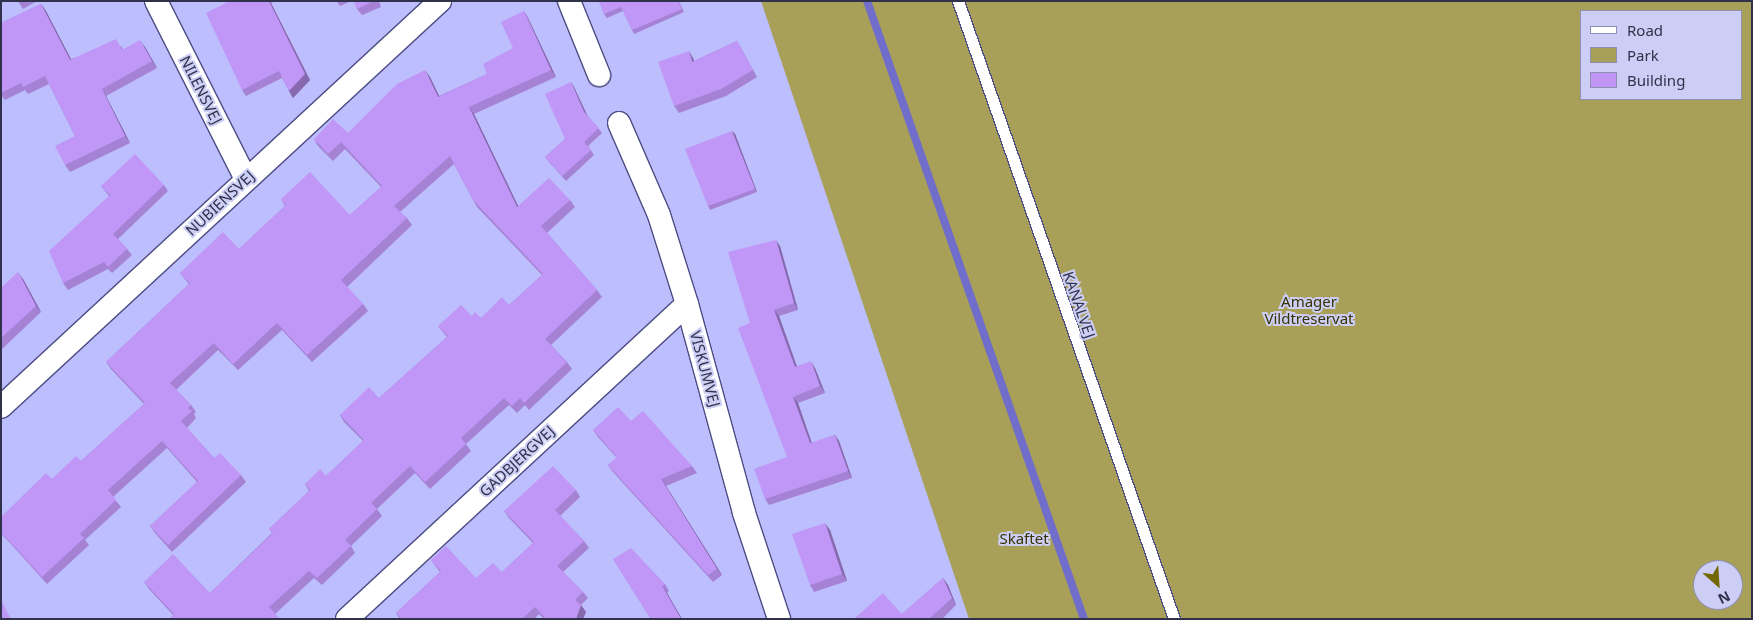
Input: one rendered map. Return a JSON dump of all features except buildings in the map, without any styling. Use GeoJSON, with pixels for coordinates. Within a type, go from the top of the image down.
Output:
{"type":"FeatureCollection","features":[{"type":"Feature","properties":{"kind":"street","name":"NILENSVEJ"},"geometry":{"type":"LineString","coordinates":[[156,1],[246,179]]}},
{"type":"Feature","properties":{"kind":"street","name":"NUBIENSVEJ"},"geometry":{"type":"LineString","coordinates":[[1,407],[440,1]]}},
{"type":"Feature","properties":{"kind":"street"},"geometry":{"type":"LineString","coordinates":[[569,1],[599,75]]}},
{"type":"Feature","properties":{"kind":"street","name":"VISKUMVEJ"},"geometry":{"type":"LineString","coordinates":[[620,123],[659,215],[687,304],[744,513],[779,619]]}},
{"type":"Feature","properties":{"kind":"street","name":"GADBJERGVEJ"},"geometry":{"type":"LineString","coordinates":[[347,619],[687,304]]}},
{"type":"Feature","properties":{"kind":"lane","name":"KANALVEJ"},"geometry":{"type":"LineString","coordinates":[[958,1],[1174,619]]}},
{"type":"Feature","properties":{"kind":"green space","name":"Amager Vildtreservat"},"geometry":{"type":"Polygon","coordinates":[[[761,1],[1752,1],[1752,619],[969,619],[761,1]]]}},
{"type":"Feature","properties":{"kind":"waterway"},"geometry":{"type":"LineString","coordinates":[[867,1],[1084,619]]}},
{"type":"Feature","properties":{"kind":"park label","name":"Skaftet"},"geometry":{"type":"Point","coordinates":[1024,539]}}]}
